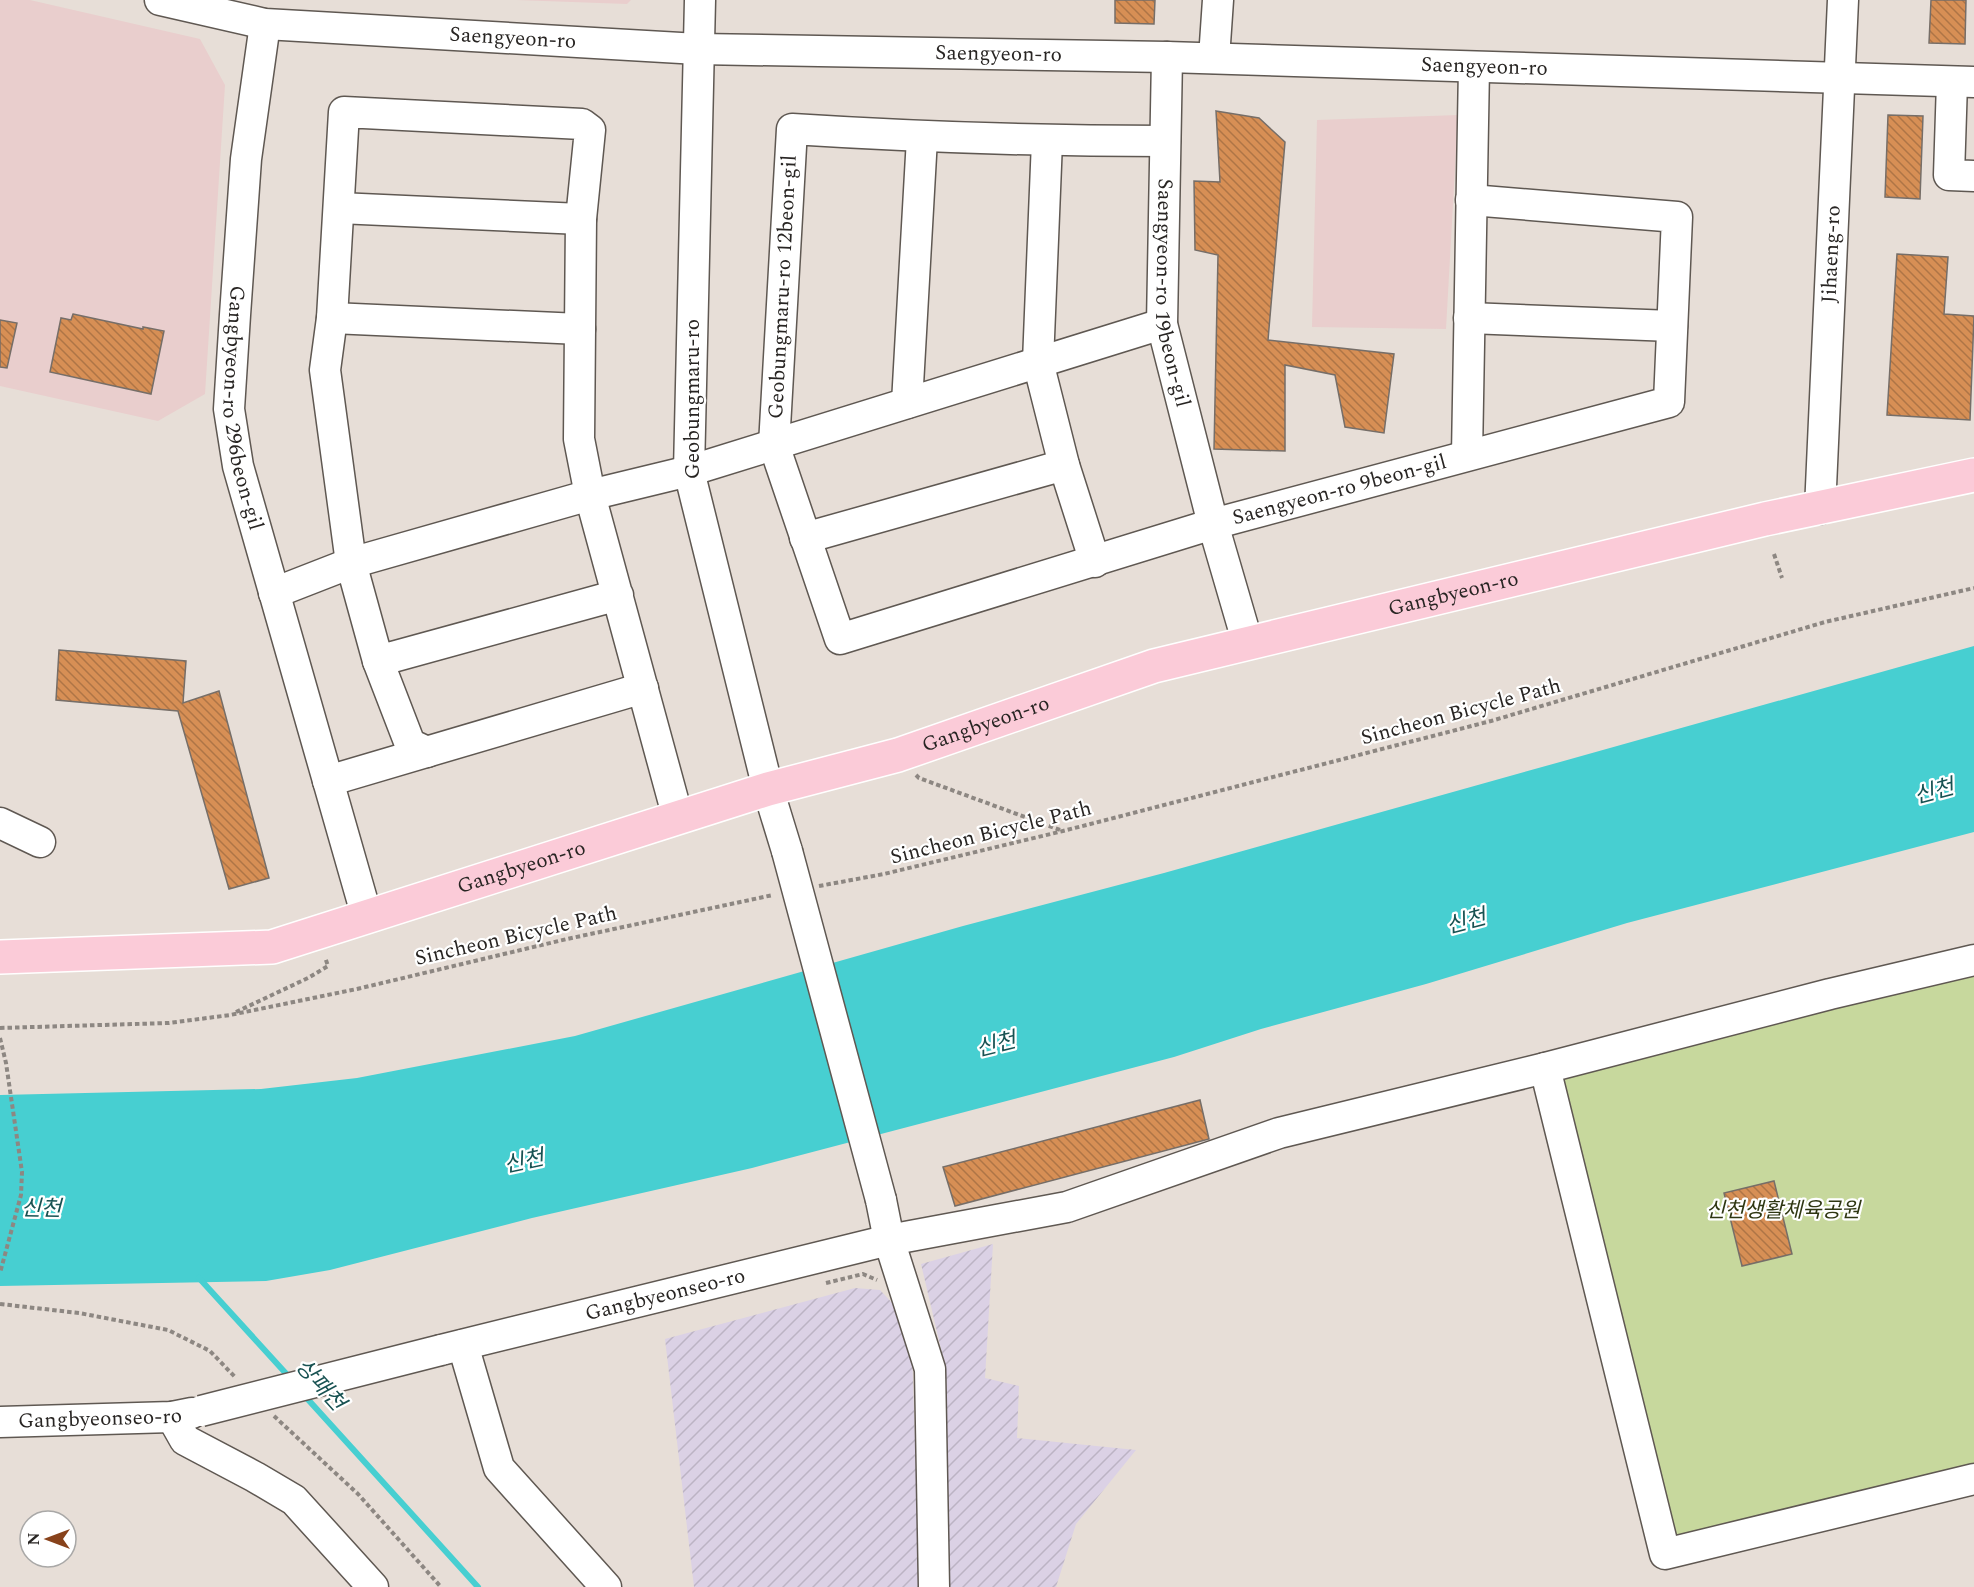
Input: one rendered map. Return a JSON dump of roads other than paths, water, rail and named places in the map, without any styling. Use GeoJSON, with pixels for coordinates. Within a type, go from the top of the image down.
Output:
{"type":"FeatureCollection","features":[{"type":"Feature","properties":{"kind":"main road","name":"Gangbyeon-ro"},"geometry":{"type":"LineString","coordinates":[[0,957],[272,947],[768,789],[898,755],[1154,666],[1765,519],[1974,475]]}},
{"type":"Feature","properties":{"kind":"street","name":"Saengyeon-ro"},"geometry":{"type":"LineString","coordinates":[[160,0],[265,24],[698,48],[1214,58],[1963,82]]}},
{"type":"Feature","properties":{"kind":"street","name":"Geobungmaru-ro"},"geometry":{"type":"LineString","coordinates":[[700,0],[689,471],[768,789],[787,851],[881,1200],[889,1240],[930,1369],[934,1587]]}},
{"type":"Feature","properties":{"kind":"street"},"geometry":{"type":"LineString","coordinates":[[1214,58],[1218,0]]}},
{"type":"Feature","properties":{"kind":"street","name":"Jihaeng-ro"},"geometry":{"type":"LineString","coordinates":[[1820,509],[1843,0]]}},
{"type":"Feature","properties":{"kind":"street","name":"Gangbyeon-ro 296beon-gil"},"geometry":{"type":"LineString","coordinates":[[265,24],[246,159],[229,409],[238,466],[367,917]]}},
{"type":"Feature","properties":{"kind":"street","name":"Saengyeon-ro 19beon-gil"},"geometry":{"type":"LineString","coordinates":[[1167,57],[1161,324],[1213,524],[1248,644]]}},
{"type":"Feature","properties":{"kind":"street","name":"Saengyeon-ro 9beon-gil"},"geometry":{"type":"LineString","coordinates":[[1467,455],[1474,67]]}},
{"type":"Feature","properties":{"kind":"street"},"geometry":{"type":"LineString","coordinates":[[1963,82],[1949,175],[1974,176]]}},
{"type":"Feature","properties":{"kind":"street"},"geometry":{"type":"LineString","coordinates":[[427,752],[410,744],[378,661],[351,563],[325,370],[332,318],[344,112],[582,124],[590,130],[581,219],[579,439],[590,495],[678,818]]}},
{"type":"Feature","properties":{"kind":"street","name":"Geobungmaru-ro 12beon-gil"},"geometry":{"type":"LineString","coordinates":[[922,138],[792,129],[774,445],[840,639],[1095,562]]}},
{"type":"Feature","properties":{"kind":"street"},"geometry":{"type":"LineString","coordinates":[[907,403],[922,138],[1166,141]]}},
{"type":"Feature","properties":{"kind":"street"},"geometry":{"type":"LineString","coordinates":[[1047,141],[1038,362],[1064,465],[1095,562],[1213,524]]}},
{"type":"Feature","properties":{"kind":"street","name":"Saengyeon-ro 9beon-gil"},"geometry":{"type":"LineString","coordinates":[[1213,524],[1669,402],[1677,217],[1471,200]]}},
{"type":"Feature","properties":{"kind":"street"},"geometry":{"type":"LineString","coordinates":[[339,208],[581,219]]}},
{"type":"Feature","properties":{"kind":"street"},"geometry":{"type":"LineString","coordinates":[[332,318],[580,329]]}},
{"type":"Feature","properties":{"kind":"street"},"geometry":{"type":"LineString","coordinates":[[1469,318],[1672,326]]}},
{"type":"Feature","properties":{"kind":"street","name":"Geobungmaru-ro 12beon-gil"},"geometry":{"type":"LineString","coordinates":[[274,593],[351,563],[590,495],[689,471],[1161,324]]}},
{"type":"Feature","properties":{"kind":"street"},"geometry":{"type":"LineString","coordinates":[[805,538],[1064,465]]}},
{"type":"Feature","properties":{"kind":"street"},"geometry":{"type":"LineString","coordinates":[[378,661],[618,595]]}},
{"type":"Feature","properties":{"kind":"street"},"geometry":{"type":"LineString","coordinates":[[328,781],[643,688]]}},
{"type":"Feature","properties":{"kind":"street"},"geometry":{"type":"LineString","coordinates":[[0,823],[40,842]]}},
{"type":"Feature","properties":{"kind":"street","name":"Gangbyeonseo-ro"},"geometry":{"type":"LineString","coordinates":[[0,1422],[172,1417],[201,1411],[889,1240],[1067,1207],[1280,1133],[1545,1068],[1819,996],[1974,960]]}},
{"type":"Feature","properties":{"kind":"street"},"geometry":{"type":"LineString","coordinates":[[1545,1068],[1665,1554],[1974,1479]]}},
{"type":"Feature","properties":{"kind":"street"},"geometry":{"type":"LineString","coordinates":[[452,1347],[499,1468],[606,1587]]}},
{"type":"Feature","properties":{"kind":"street"},"geometry":{"type":"LineString","coordinates":[[172,1417],[184,1440],[294,1500],[373,1587]]}},
{"type":"Feature","properties":{"kind":"water","name":"신천"},"geometry":{"type":"Polygon","coordinates":[[[1974,646],[1974,832],[1627,923],[1426,984],[1261,1029],[1174,1057],[752,1168],[532,1218],[330,1270],[266,1281],[0,1286],[0,1095],[261,1089],[357,1078],[575,1036],[1974,646]]]}},
{"type":"Feature","properties":{"kind":"waterway","name":"상패천"},"geometry":{"type":"LineString","coordinates":[[199,1278],[291,1379]]}},
{"type":"Feature","properties":{"kind":"waterway","name":"상패천"},"geometry":{"type":"LineString","coordinates":[[303,1394],[478,1587]]}},
{"type":"Feature","properties":{"kind":"park label","name":"신천생활체육공원"},"geometry":{"type":"Point","coordinates":[1783,1211]}}]}
